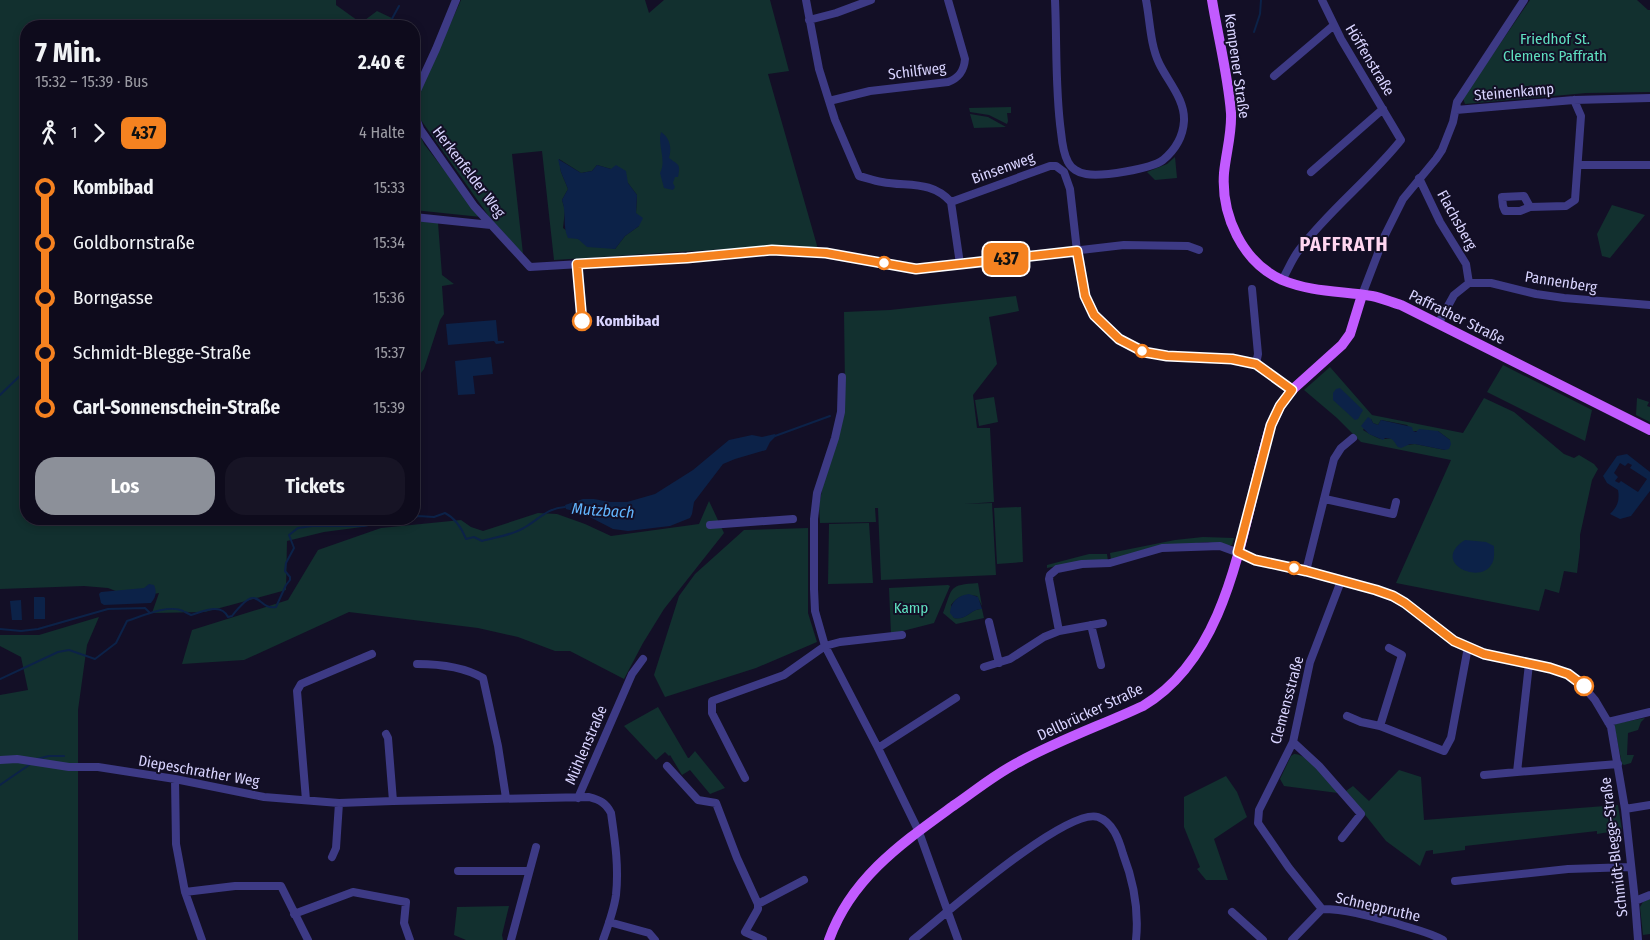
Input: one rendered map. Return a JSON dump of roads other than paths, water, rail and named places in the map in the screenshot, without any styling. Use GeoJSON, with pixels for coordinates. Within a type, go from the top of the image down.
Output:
{"type":"FeatureCollection","features":[{"type":"Feature","properties":{"kind":"main road","name":"Kempener Straße"},"geometry":{"type":"LineString","coordinates":[[1212,0],[1231,114],[1224,184],[1226,200],[1231,224],[1236,236],[1248,252]]}},
{"type":"Feature","properties":{"kind":"main road","name":"Paffrather Straße"},"geometry":{"type":"LineString","coordinates":[[1248,252],[1261,266],[1282,280],[1307,288],[1381,298],[1401,305],[1650,430]]}},
{"type":"Feature","properties":{"kind":"main road","name":"Dellbrücker Straße"},"geometry":{"type":"LineString","coordinates":[[829,940],[841,911],[859,885],[884,860],[919,832],[997,774],[1020,761],[1143,706],[1156,698],[1183,674],[1206,637],[1227,591],[1271,425],[1280,406],[1292,390],[1342,345],[1350,334],[1362,295]]}},
{"type":"Feature","properties":{"kind":"street"},"geometry":{"type":"LineString","coordinates":[[420,84],[456,0]]}},
{"type":"Feature","properties":{"kind":"street"},"geometry":{"type":"LineString","coordinates":[[806,0],[819,68],[835,120],[859,176],[882,182],[931,188],[940,192],[951,202],[960,264],[1124,245],[1188,246],[1199,250]]}},
{"type":"Feature","properties":{"kind":"street"},"geometry":{"type":"LineString","coordinates":[[809,20],[871,0]]}},
{"type":"Feature","properties":{"kind":"street","name":"Schilfweg"},"geometry":{"type":"LineString","coordinates":[[829,101],[870,91],[948,82],[958,78],[965,59],[948,0]]}},
{"type":"Feature","properties":{"kind":"street"},"geometry":{"type":"LineString","coordinates":[[1055,0],[1059,118],[1077,251],[1085,296],[1094,315],[1119,339],[1144,352],[1167,356],[1232,359],[1256,364],[1292,390]]}},
{"type":"Feature","properties":{"kind":"street","name":"Binsenweg"},"geometry":{"type":"LineString","coordinates":[[951,202],[1050,166],[1087,174],[1132,170],[1161,162],[1176,147],[1183,128],[1182,105],[1159,62],[1152,38],[1146,0]]}},
{"type":"Feature","properties":{"kind":"street","name":"Höffenstraße"},"geometry":{"type":"LineString","coordinates":[[1282,280],[1296,255],[1315,230],[1401,140],[1334,25],[1322,0]]}},
{"type":"Feature","properties":{"kind":"street"},"geometry":{"type":"LineString","coordinates":[[1362,295],[1403,199],[1442,150],[1453,122],[1457,102],[1524,0]]}},
{"type":"Feature","properties":{"kind":"street","name":"Höffenstraße"},"geometry":{"type":"LineString","coordinates":[[1274,76],[1334,25]]}},
{"type":"Feature","properties":{"kind":"street","name":"Steinenkamp"},"geometry":{"type":"LineString","coordinates":[[1456,110],[1574,100],[1650,98]]}},
{"type":"Feature","properties":{"kind":"street","name":"Steinenkamp"},"geometry":{"type":"LineString","coordinates":[[1530,207],[1570,205],[1575,200],[1582,116],[1574,100]]}},
{"type":"Feature","properties":{"kind":"street","name":"Höffenstraße"},"geometry":{"type":"LineString","coordinates":[[1312,172],[1383,109]]}},
{"type":"Feature","properties":{"kind":"street","name":"Herkenfelder Weg"},"geometry":{"type":"LineString","coordinates":[[420,129],[474,206],[530,267],[659,260],[772,250],[826,253],[916,269],[960,264]]}},
{"type":"Feature","properties":{"kind":"street"},"geometry":{"type":"LineString","coordinates":[[1578,166],[1650,165]]}},
{"type":"Feature","properties":{"kind":"street","name":"Flachsberg"},"geometry":{"type":"LineString","coordinates":[[1419,178],[1440,222],[1466,264],[1469,283]]}},
{"type":"Feature","properties":{"kind":"street"},"geometry":{"type":"LineString","coordinates":[[420,218],[491,225]]}},
{"type":"Feature","properties":{"kind":"street"},"geometry":{"type":"LineString","coordinates":[[1438,324],[1454,294],[1469,283]]}},
{"type":"Feature","properties":{"kind":"street","name":"Pannenberg"},"geometry":{"type":"LineString","coordinates":[[1469,283],[1491,283],[1536,294],[1564,298],[1650,305]]}},
{"type":"Feature","properties":{"kind":"street"},"geometry":{"type":"LineString","coordinates":[[1252,289],[1258,354],[1256,364]]}},
{"type":"Feature","properties":{"kind":"street"},"geometry":{"type":"LineString","coordinates":[[842,377],[841,412],[835,438],[817,493],[814,518],[815,611],[825,646],[919,832],[958,940]]}},
{"type":"Feature","properties":{"kind":"street"},"geometry":{"type":"LineString","coordinates":[[1306,571],[1334,459],[1341,448],[1353,438]]}},
{"type":"Feature","properties":{"kind":"street"},"geometry":{"type":"LineString","coordinates":[[1325,499],[1393,514],[1396,502]]}},
{"type":"Feature","properties":{"kind":"street"},"geometry":{"type":"LineString","coordinates":[[710,525],[793,519]]}},
{"type":"Feature","properties":{"kind":"street","name":"Schmidt-Blegge-Straße"},"geometry":{"type":"LineString","coordinates":[[1059,632],[1049,579],[1050,575],[1057,569],[1082,564],[1110,563],[1162,548],[1220,546],[1255,560],[1306,571],[1393,596],[1405,603],[1443,634],[1468,647],[1484,654],[1568,674],[1584,686],[1608,722],[1618,764],[1625,809],[1638,940]]}},
{"type":"Feature","properties":{"kind":"street","name":"Clemensstraße"},"geometry":{"type":"LineString","coordinates":[[1258,823],[1259,810],[1293,742],[1310,662],[1341,581]]}},
{"type":"Feature","properties":{"kind":"street"},"geometry":{"type":"LineString","coordinates":[[989,622],[999,663]]}},
{"type":"Feature","properties":{"kind":"street"},"geometry":{"type":"LineString","coordinates":[[984,667],[1010,659],[1044,638],[1059,632],[1102,623]]}},
{"type":"Feature","properties":{"kind":"street"},"geometry":{"type":"LineString","coordinates":[[1091,625],[1101,665]]}},
{"type":"Feature","properties":{"kind":"street"},"geometry":{"type":"LineString","coordinates":[[745,778],[712,713],[712,701],[784,675],[825,646],[840,642],[902,635]]}},
{"type":"Feature","properties":{"kind":"street"},"geometry":{"type":"LineString","coordinates":[[1347,716],[1361,722],[1380,726],[1444,751],[1450,738],[1468,647]]}},
{"type":"Feature","properties":{"kind":"street"},"geometry":{"type":"LineString","coordinates":[[1380,726],[1402,655],[1389,648]]}},
{"type":"Feature","properties":{"kind":"street"},"geometry":{"type":"LineString","coordinates":[[306,800],[297,691],[301,684],[372,654]]}},
{"type":"Feature","properties":{"kind":"street","name":"Mühlenstraße"},"geometry":{"type":"LineString","coordinates":[[603,940],[610,922],[616,896],[617,860],[611,813],[608,807],[601,801],[578,798],[632,674],[642,659]]}},
{"type":"Feature","properties":{"kind":"street"},"geometry":{"type":"LineString","coordinates":[[417,664],[470,671],[483,678],[498,746],[506,798]]}},
{"type":"Feature","properties":{"kind":"street"},"geometry":{"type":"LineString","coordinates":[[1516,772],[1529,664]]}},
{"type":"Feature","properties":{"kind":"street"},"geometry":{"type":"LineString","coordinates":[[878,748],[956,698]]}},
{"type":"Feature","properties":{"kind":"street"},"geometry":{"type":"LineString","coordinates":[[1608,722],[1650,712]]}},
{"type":"Feature","properties":{"kind":"street"},"geometry":{"type":"LineString","coordinates":[[386,734],[388,738],[393,801]]}},
{"type":"Feature","properties":{"kind":"street"},"geometry":{"type":"LineString","coordinates":[[1293,742],[1319,766],[1361,814],[1342,838]]}},
{"type":"Feature","properties":{"kind":"street","name":"Diepeschrather Weg"},"geometry":{"type":"LineString","coordinates":[[0,760],[17,759],[69,767],[98,767],[175,779],[264,797],[339,804],[506,798],[578,798]]}},
{"type":"Feature","properties":{"kind":"street"},"geometry":{"type":"LineString","coordinates":[[1484,776],[1618,764]]}},
{"type":"Feature","properties":{"kind":"street"},"geometry":{"type":"LineString","coordinates":[[667,766],[698,800],[716,804],[736,858],[758,904],[758,909],[745,932],[763,940]]}},
{"type":"Feature","properties":{"kind":"street"},"geometry":{"type":"LineString","coordinates":[[175,779],[176,844],[185,892],[202,940]]}},
{"type":"Feature","properties":{"kind":"street"},"geometry":{"type":"LineString","coordinates":[[332,857],[336,848],[339,804]]}},
{"type":"Feature","properties":{"kind":"street"},"geometry":{"type":"LineString","coordinates":[[1625,809],[1650,805]]}},
{"type":"Feature","properties":{"kind":"street"},"geometry":{"type":"LineString","coordinates":[[913,940],[947,911],[1040,840],[1070,822],[1092,816],[1104,820],[1114,831],[1125,859],[1136,909],[1136,940]]}},
{"type":"Feature","properties":{"kind":"street","name":"Schneppruthe"},"geometry":{"type":"LineString","coordinates":[[1258,823],[1289,868],[1322,908],[1339,909],[1370,916],[1432,934],[1442,940]]}},
{"type":"Feature","properties":{"kind":"street"},"geometry":{"type":"LineString","coordinates":[[510,940],[536,847]]}},
{"type":"Feature","properties":{"kind":"street"},"geometry":{"type":"LineString","coordinates":[[1455,881],[1568,869],[1631,867]]}},
{"type":"Feature","properties":{"kind":"street"},"geometry":{"type":"LineString","coordinates":[[458,871],[529,871]]}},
{"type":"Feature","properties":{"kind":"street"},"geometry":{"type":"LineString","coordinates":[[758,904],[804,880]]}},
{"type":"Feature","properties":{"kind":"street"},"geometry":{"type":"LineString","coordinates":[[185,892],[235,886],[280,886],[308,940]]}},
{"type":"Feature","properties":{"kind":"street"},"geometry":{"type":"LineString","coordinates":[[294,914],[353,892],[398,900],[406,902],[404,923],[410,940]]}},
{"type":"Feature","properties":{"kind":"street"},"geometry":{"type":"LineString","coordinates":[[1635,901],[1650,896]]}},
{"type":"Feature","properties":{"kind":"street"},"geometry":{"type":"LineString","coordinates":[[1292,940],[1322,908]]}},
{"type":"Feature","properties":{"kind":"street"},"geometry":{"type":"LineString","coordinates":[[1232,912],[1263,940]]}},
{"type":"Feature","properties":{"kind":"street"},"geometry":{"type":"LineString","coordinates":[[610,922],[650,933],[655,940]]}},
{"type":"Feature","properties":{"kind":"water"},"geometry":{"type":"Polygon","coordinates":[[[661,132],[670,144],[669,158],[677,163],[679,167],[678,177],[675,177],[673,183],[675,187],[673,190],[664,188],[660,173],[663,163],[660,142],[661,132]]]}},
{"type":"Feature","properties":{"kind":"water"},"geometry":{"type":"Polygon","coordinates":[[[558,159],[581,173],[592,171],[597,165],[611,169],[616,165],[626,171],[628,183],[637,195],[636,213],[643,218],[639,226],[625,236],[615,249],[587,247],[578,239],[568,238],[565,229],[562,200],[568,189],[558,159]]]}},
{"type":"Feature","properties":{"kind":"water"},"geometry":{"type":"Polygon","coordinates":[[[496,320],[498,341],[504,341],[504,343],[496,344],[494,341],[448,345],[446,324],[496,320]]]}},
{"type":"Feature","properties":{"kind":"water"},"geometry":{"type":"Polygon","coordinates":[[[491,357],[493,374],[473,376],[475,394],[458,395],[455,361],[491,357]]]}},
{"type":"Feature","properties":{"kind":"water"},"geometry":{"type":"Polygon","coordinates":[[[1340,388],[1363,410],[1358,419],[1355,420],[1333,400],[1333,393],[1336,389],[1340,388]]]}},
{"type":"Feature","properties":{"kind":"water"},"geometry":{"type":"Polygon","coordinates":[[[1368,417],[1373,423],[1378,425],[1381,420],[1412,427],[1413,431],[1416,432],[1419,429],[1438,431],[1450,440],[1451,444],[1449,449],[1445,450],[1415,444],[1401,448],[1392,439],[1385,438],[1383,440],[1369,434],[1361,426],[1368,417]]]}},
{"type":"Feature","properties":{"kind":"water"},"geometry":{"type":"Polygon","coordinates":[[[775,434],[776,436],[766,450],[723,464],[694,502],[690,518],[670,526],[628,531],[613,529],[584,514],[566,509],[565,505],[583,499],[627,502],[655,494],[693,470],[729,440],[752,435],[762,437],[775,434]]]}},
{"type":"Feature","properties":{"kind":"water"},"geometry":{"type":"Polygon","coordinates":[[[1627,454],[1650,472],[1650,491],[1631,516],[1620,519],[1610,514],[1617,504],[1618,490],[1607,483],[1603,476],[1617,456],[1627,454]],[[1620,463],[1614,473],[1618,477],[1615,481],[1619,483],[1621,481],[1638,492],[1647,479],[1630,468],[1632,465],[1628,463],[1625,466],[1620,463]]]}},
{"type":"Feature","properties":{"kind":"water"},"geometry":{"type":"Polygon","coordinates":[[[1465,540],[1486,542],[1494,546],[1493,561],[1485,571],[1477,573],[1468,572],[1455,563],[1453,556],[1456,548],[1465,540]]]}},
{"type":"Feature","properties":{"kind":"water"},"geometry":{"type":"Polygon","coordinates":[[[149,584],[154,585],[156,590],[155,597],[151,603],[104,605],[101,603],[99,594],[101,592],[144,588],[149,584]]]}},
{"type":"Feature","properties":{"kind":"water"},"geometry":{"type":"Polygon","coordinates":[[[969,594],[978,597],[982,609],[975,610],[962,618],[954,618],[950,613],[953,602],[969,594]]]}},
{"type":"Feature","properties":{"kind":"water"},"geometry":{"type":"Polygon","coordinates":[[[34,597],[45,598],[45,619],[34,619],[34,597]]]}},
{"type":"Feature","properties":{"kind":"water"},"geometry":{"type":"Polygon","coordinates":[[[21,600],[22,620],[12,620],[10,601],[21,600]]]}},
{"type":"Feature","properties":{"kind":"waterway","name":"Mutzbach"},"geometry":{"type":"LineString","coordinates":[[1254,32],[1260,14],[1261,0]]}},
{"type":"Feature","properties":{"kind":"waterway"},"geometry":{"type":"LineString","coordinates":[[391,20],[399,6]]}},
{"type":"Feature","properties":{"kind":"waterway"},"geometry":{"type":"LineString","coordinates":[[0,395],[20,376]]}},
{"type":"Feature","properties":{"kind":"waterway","name":"Mutzbach"},"geometry":{"type":"LineString","coordinates":[[775,436],[830,416]]}},
{"type":"Feature","properties":{"kind":"waterway","name":"Mutzbach"},"geometry":{"type":"LineString","coordinates":[[420,516],[434,517],[445,513],[458,524],[466,539],[474,537],[482,541],[516,532],[549,511],[565,507]]}},
{"type":"Feature","properties":{"kind":"waterway","name":"Mutzbach"},"geometry":{"type":"LineString","coordinates":[[185,612],[191,615],[216,609],[225,612],[228,617],[232,616],[241,605],[253,598],[270,607],[276,607],[290,580],[285,571],[286,563],[294,548],[289,535],[298,528],[312,526],[369,525]]}},
{"type":"Feature","properties":{"kind":"waterway"},"geometry":{"type":"LineString","coordinates":[[0,629],[21,631],[38,629],[108,609],[145,608],[150,613]]}},
{"type":"Feature","properties":{"kind":"waterway","name":"Mutzbach"},"geometry":{"type":"LineString","coordinates":[[0,679],[58,652],[69,650],[95,659],[116,643],[127,621],[163,610],[177,609],[183,611]]}},
{"type":"Feature","properties":{"kind":"waterway"},"geometry":{"type":"LineString","coordinates":[[37,759],[49,756],[64,756]]}},
{"type":"Feature","properties":{"kind":"waterway"},"geometry":{"type":"LineString","coordinates":[[0,785],[29,765]]}},
{"type":"Feature","properties":{"kind":"place","name":"Kombibad"},"geometry":{"type":"Point","coordinates":[582,321]}},
{"type":"Feature","properties":{"kind":"district","name":"PAFFRATH"},"geometry":{"type":"Point","coordinates":[1344,244]}},
{"type":"Feature","properties":{"kind":"park label","name":"Friedhof St. Clemens Paffrath"},"geometry":{"type":"Point","coordinates":[1555,48]}},
{"type":"Feature","properties":{"kind":"park label","name":"Kamp"},"geometry":{"type":"Point","coordinates":[911,608]}}]}
